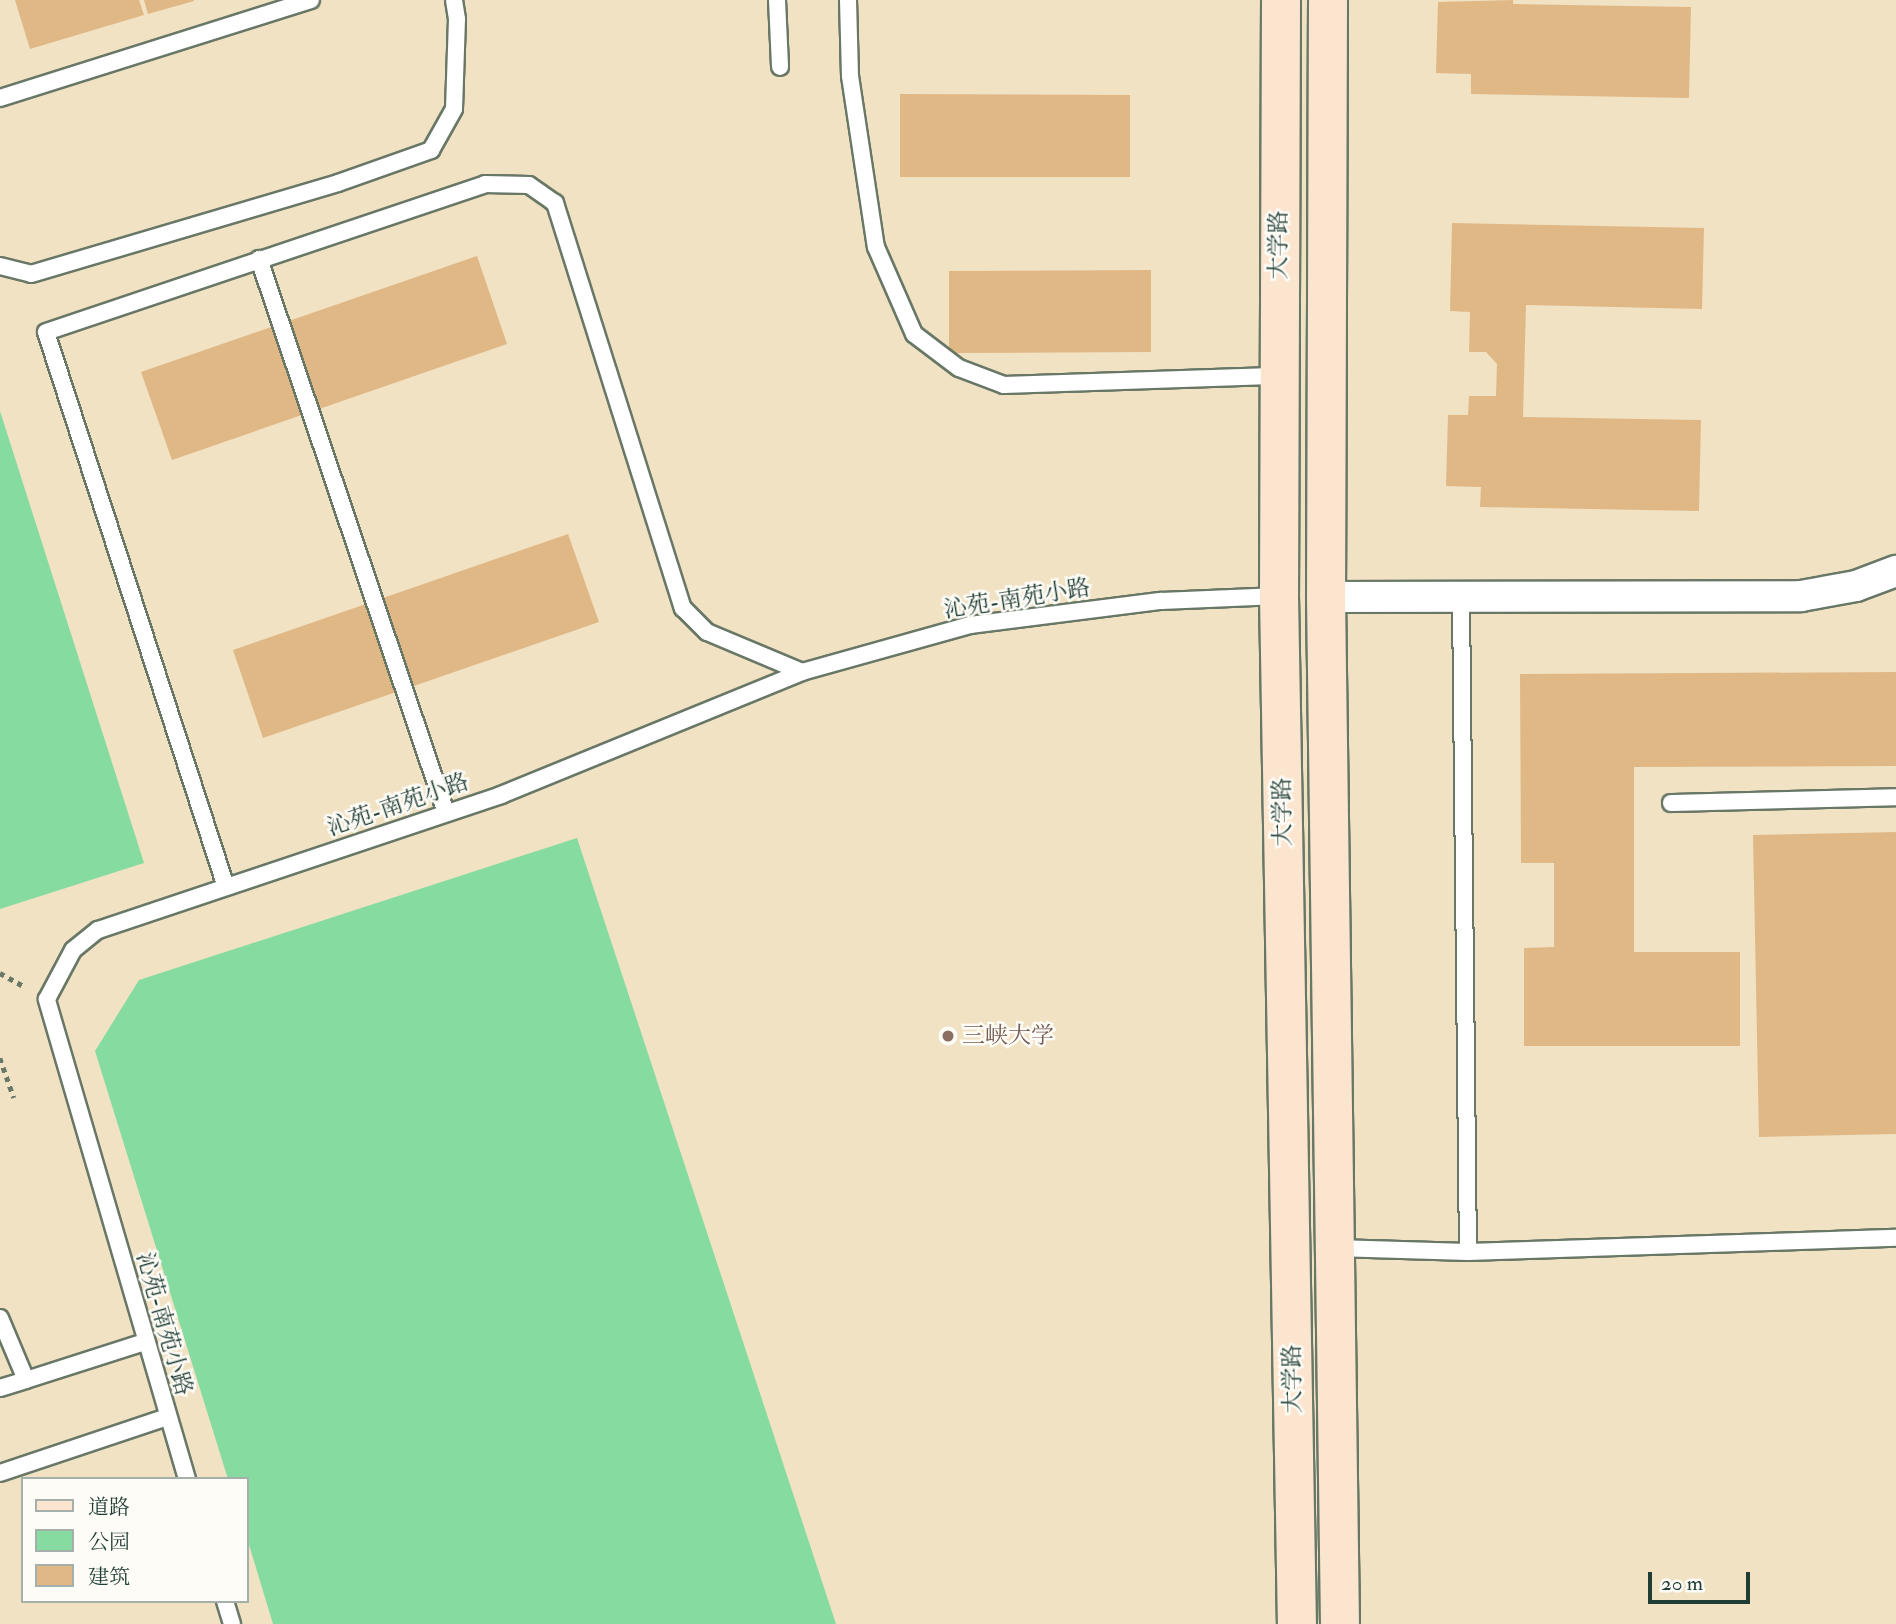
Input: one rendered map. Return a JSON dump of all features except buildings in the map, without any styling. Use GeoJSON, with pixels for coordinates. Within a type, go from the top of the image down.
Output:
{"type":"FeatureCollection","features":[{"type":"Feature","properties":{"kind":"main road","name":"大学路"},"geometry":{"type":"LineString","coordinates":[[1280,0],[1279,596],[1297,1624]]}},
{"type":"Feature","properties":{"kind":"main road","name":"大学路"},"geometry":{"type":"LineString","coordinates":[[1328,0],[1326,597],[1340,1624]]}},
{"type":"Feature","properties":{"kind":"street"},"geometry":{"type":"LineString","coordinates":[[1326,597],[1461,599],[1801,596],[1856,586],[1896,571]]}},
{"type":"Feature","properties":{"kind":"lane"},"geometry":{"type":"LineString","coordinates":[[0,98],[311,0]]}},
{"type":"Feature","properties":{"kind":"lane"},"geometry":{"type":"LineString","coordinates":[[0,266],[31,274],[338,183],[431,149],[454,109],[457,19],[454,0]]}},
{"type":"Feature","properties":{"kind":"lane"},"geometry":{"type":"LineString","coordinates":[[777,0],[780,68]]}},
{"type":"Feature","properties":{"kind":"lane"},"geometry":{"type":"LineString","coordinates":[[848,0],[850,76],[876,247],[914,334],[959,368],[1003,385],[1279,376]]}},
{"type":"Feature","properties":{"kind":"lane"},"geometry":{"type":"LineString","coordinates":[[226,887],[46,332],[485,184],[528,185],[555,202],[683,608],[707,632],[802,671]]}},
{"type":"Feature","properties":{"kind":"lane"},"geometry":{"type":"LineString","coordinates":[[259,260],[446,813]]}},
{"type":"Feature","properties":{"kind":"lane","name":"沁苑-南苑小路"},"geometry":{"type":"LineString","coordinates":[[186,1477],[47,999],[73,950],[98,930],[446,813],[649,738],[802,671],[970,625],[1161,601],[1279,596]]}},
{"type":"Feature","properties":{"kind":"lane"},"geometry":{"type":"LineString","coordinates":[[1461,599],[1468,1252]]}},
{"type":"Feature","properties":{"kind":"lane"},"geometry":{"type":"LineString","coordinates":[[1671,803],[1896,797]]}},
{"type":"Feature","properties":{"kind":"lane"},"geometry":{"type":"LineString","coordinates":[[1335,1248],[1468,1252],[1896,1238]]}},
{"type":"Feature","properties":{"kind":"lane"},"geometry":{"type":"LineString","coordinates":[[0,1318],[26,1380]]}},
{"type":"Feature","properties":{"kind":"lane"},"geometry":{"type":"LineString","coordinates":[[0,1388],[145,1342]]}},
{"type":"Feature","properties":{"kind":"lane"},"geometry":{"type":"LineString","coordinates":[[0,1473],[167,1417]]}},
{"type":"Feature","properties":{"kind":"lane"},"geometry":{"type":"LineString","coordinates":[[226,1603],[232,1624]]}},
{"type":"Feature","properties":{"kind":"path"},"geometry":{"type":"LineString","coordinates":[[0,1058],[14,1098]]}},
{"type":"Feature","properties":{"kind":"green space"},"geometry":{"type":"Polygon","coordinates":[[[0,411],[144,863],[0,909],[0,411]]]}},
{"type":"Feature","properties":{"kind":"green space"},"geometry":{"type":"Polygon","coordinates":[[[577,838],[836,1624],[273,1624],[248,1541],[248,1477],[227,1477],[95,1051],[139,980],[577,838]]]}},
{"type":"Feature","properties":{"kind":"place","name":"三峡大学"},"geometry":{"type":"Point","coordinates":[948,1036]}}]}
